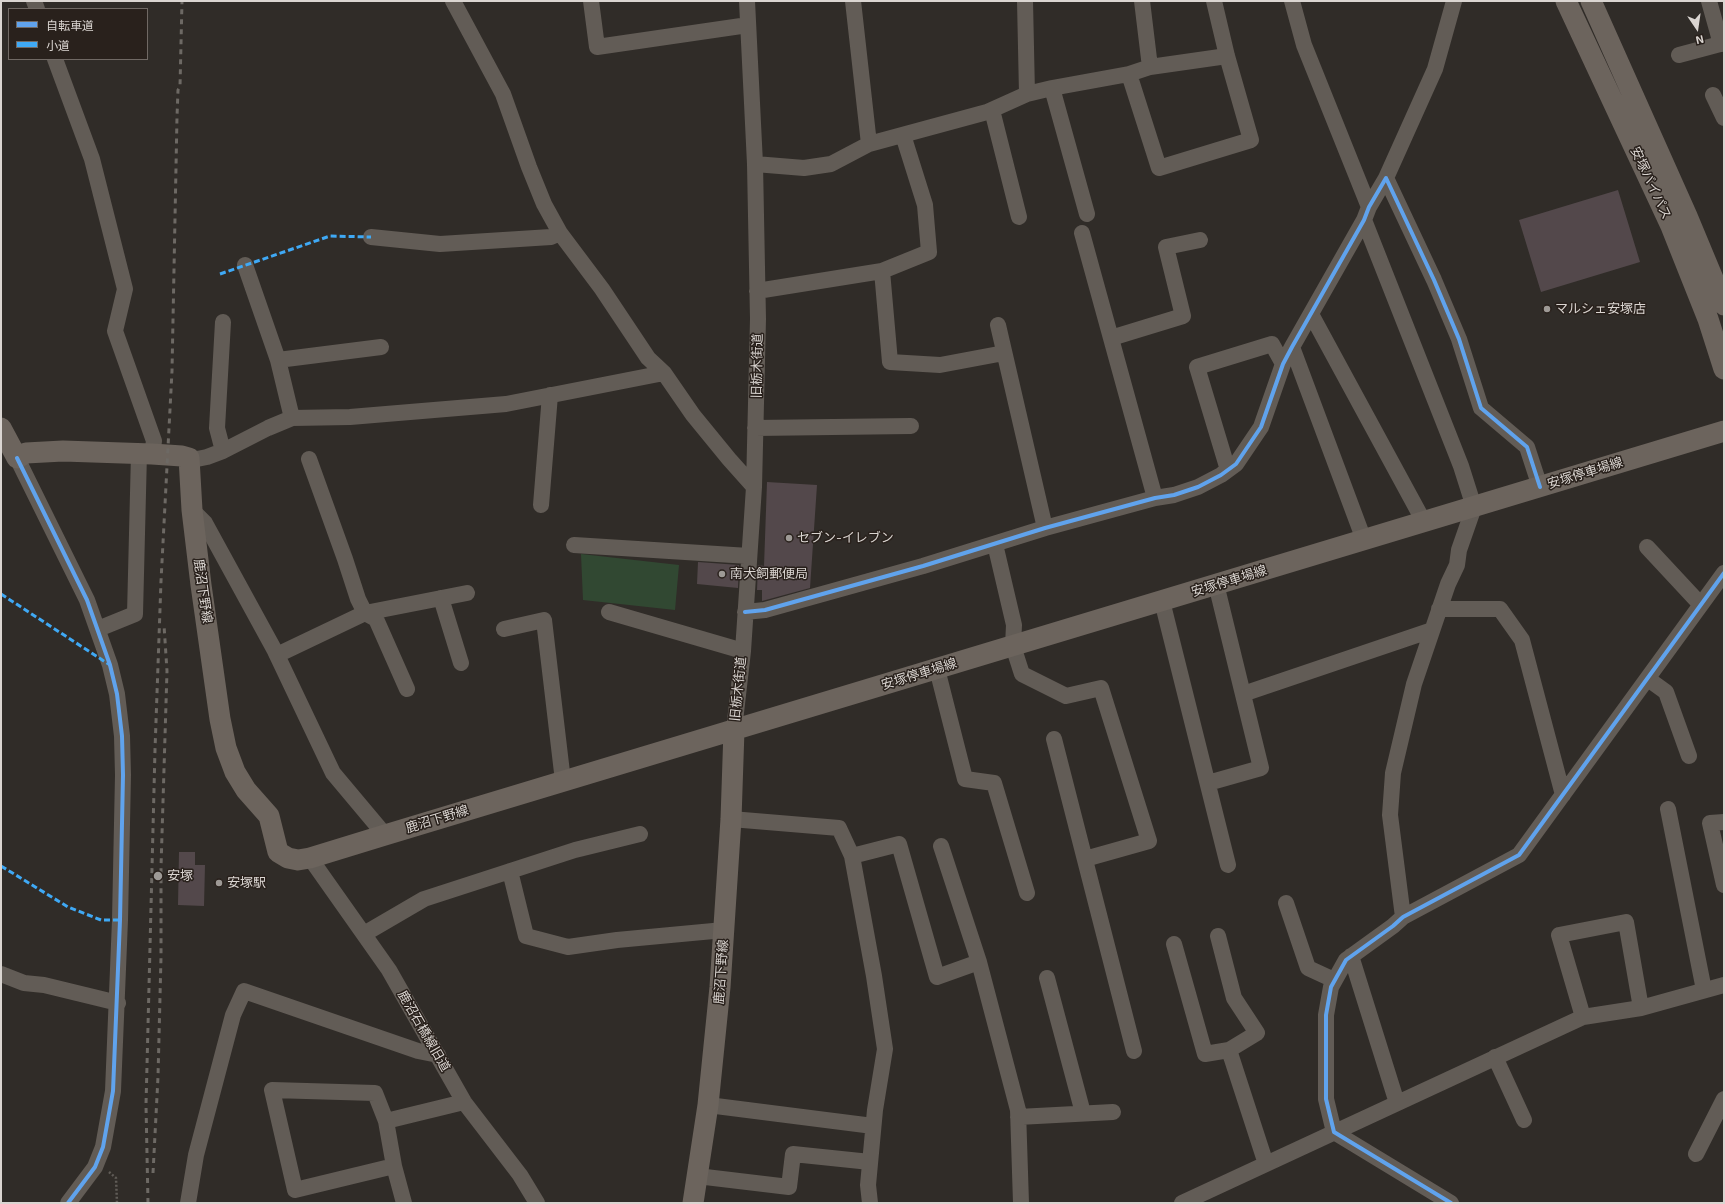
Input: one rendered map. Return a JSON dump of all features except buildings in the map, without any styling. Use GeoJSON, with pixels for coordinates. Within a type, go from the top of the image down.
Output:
{"type":"FeatureCollection","features":[{"type":"Feature","properties":{"kind":"main road","name":"安塚バイパス"},"geometry":{"type":"LineString","coordinates":[[1566,1],[1671,226],[1708,320],[1724,369]]}},
{"type":"Feature","properties":{"kind":"main road","name":"安塚バイパス"},"geometry":{"type":"LineString","coordinates":[[1592,1],[1687,216],[1724,305]]}},
{"type":"Feature","properties":{"kind":"main road"},"geometry":{"type":"LineString","coordinates":[[1,428],[17,458],[26,453],[37,452],[146,453],[189,458]]}},
{"type":"Feature","properties":{"kind":"main road","name":"安塚停車場線"},"geometry":{"type":"LineString","coordinates":[[734,730],[1724,431]]}},
{"type":"Feature","properties":{"kind":"main road","name":"鹿沼下野線"},"geometry":{"type":"LineString","coordinates":[[189,458],[192,510],[220,719],[226,748],[235,772],[246,790],[269,816],[278,852],[288,858],[298,860],[310,858],[734,730],[731,820],[720,987],[708,1105],[693,1203]]}},
{"type":"Feature","properties":{"kind":"street"},"geometry":{"type":"LineString","coordinates":[[453,1],[503,94],[544,204],[560,232],[602,289],[648,358],[664,373],[693,415],[754,487]]}},
{"type":"Feature","properties":{"kind":"street"},"geometry":{"type":"LineString","coordinates":[[591,1],[597,47],[748,25]]}},
{"type":"Feature","properties":{"kind":"street","name":"旧栃木街道"},"geometry":{"type":"LineString","coordinates":[[734,730],[745,612],[754,487],[756,428],[757,291],[755,164],[747,1]]}},
{"type":"Feature","properties":{"kind":"street"},"geometry":{"type":"LineString","coordinates":[[853,1],[869,144]]}},
{"type":"Feature","properties":{"kind":"street"},"geometry":{"type":"LineString","coordinates":[[1025,1],[1027,94]]}},
{"type":"Feature","properties":{"kind":"street"},"geometry":{"type":"LineString","coordinates":[[1142,1],[1150,67]]}},
{"type":"Feature","properties":{"kind":"street"},"geometry":{"type":"LineString","coordinates":[[1129,74],[1159,168],[1251,140],[1227,56],[1214,1]]}},
{"type":"Feature","properties":{"kind":"street"},"geometry":{"type":"LineString","coordinates":[[1292,1],[1304,45],[1462,466],[1474,507],[1459,550],[1457,565],[1448,584],[1414,684],[1393,773],[1390,815],[1403,917]]}},
{"type":"Feature","properties":{"kind":"street"},"geometry":{"type":"LineString","coordinates":[[745,612],[765,610],[995,544],[1045,528],[1155,498],[1174,495],[1198,487],[1221,476],[1236,464],[1261,427],[1283,364],[1386,178],[1435,69],[1454,1]]}},
{"type":"Feature","properties":{"kind":"street"},"geometry":{"type":"LineString","coordinates":[[1679,55],[1723,44],[1709,1]]}},
{"type":"Feature","properties":{"kind":"street"},"geometry":{"type":"LineString","coordinates":[[755,164],[804,168],[831,164],[869,144],[992,110],[1027,94],[1129,74],[1150,67],[1227,56]]}},
{"type":"Feature","properties":{"kind":"street"},"geometry":{"type":"LineString","coordinates":[[56,60],[92,159],[125,289],[115,330],[154,441],[146,453],[135,614],[98,629]]}},
{"type":"Feature","properties":{"kind":"street"},"geometry":{"type":"LineString","coordinates":[[1052,88],[1087,214]]}},
{"type":"Feature","properties":{"kind":"street"},"geometry":{"type":"LineString","coordinates":[[1713,95],[1724,118]]}},
{"type":"Feature","properties":{"kind":"street"},"geometry":{"type":"LineString","coordinates":[[992,110],[1019,216]]}},
{"type":"Feature","properties":{"kind":"street"},"geometry":{"type":"LineString","coordinates":[[757,291],[882,271],[929,252],[925,205],[903,135]]}},
{"type":"Feature","properties":{"kind":"street"},"geometry":{"type":"LineString","coordinates":[[1386,178],[1434,280],[1459,339],[1482,408],[1527,447],[1540,487]]}},
{"type":"Feature","properties":{"kind":"street"},"geometry":{"type":"LineString","coordinates":[[371,237],[440,244],[551,237],[560,232]]}},
{"type":"Feature","properties":{"kind":"street"},"geometry":{"type":"LineString","coordinates":[[1082,233],[1155,498]]}},
{"type":"Feature","properties":{"kind":"street"},"geometry":{"type":"LineString","coordinates":[[1111,338],[1183,316],[1166,247],[1200,240]]}},
{"type":"Feature","properties":{"kind":"street"},"geometry":{"type":"LineString","coordinates":[[244,265],[278,360],[292,418]]}},
{"type":"Feature","properties":{"kind":"street"},"geometry":{"type":"LineString","coordinates":[[882,271],[890,362],[940,365],[1004,353]]}},
{"type":"Feature","properties":{"kind":"street"},"geometry":{"type":"LineString","coordinates":[[1311,314],[1424,522]]}},
{"type":"Feature","properties":{"kind":"street"},"geometry":{"type":"LineString","coordinates":[[223,322],[217,428],[223,451]]}},
{"type":"Feature","properties":{"kind":"street"},"geometry":{"type":"LineString","coordinates":[[998,324],[1045,528]]}},
{"type":"Feature","properties":{"kind":"street"},"geometry":{"type":"LineString","coordinates":[[1228,470],[1197,367],[1272,344],[1283,364]]}},
{"type":"Feature","properties":{"kind":"street"},"geometry":{"type":"LineString","coordinates":[[278,360],[381,347]]}},
{"type":"Feature","properties":{"kind":"street"},"geometry":{"type":"LineString","coordinates":[[1292,347],[1364,540]]}},
{"type":"Feature","properties":{"kind":"street"},"geometry":{"type":"LineString","coordinates":[[189,458],[197,459],[207,457],[223,451],[268,428],[292,418],[350,417],[506,404],[664,373]]}},
{"type":"Feature","properties":{"kind":"street"},"geometry":{"type":"LineString","coordinates":[[541,505],[550,395]]}},
{"type":"Feature","properties":{"kind":"street"},"geometry":{"type":"LineString","coordinates":[[756,428],[911,426]]}},
{"type":"Feature","properties":{"kind":"street"},"geometry":{"type":"LineString","coordinates":[[17,458],[87,600],[98,629],[117,694],[122,736],[123,775],[118,1003],[114,1091],[105,1141],[95,1167],[68,1203]]}},
{"type":"Feature","properties":{"kind":"street"},"geometry":{"type":"LineString","coordinates":[[308,459],[345,559],[358,599],[365,613],[376,619],[407,689]]}},
{"type":"Feature","properties":{"kind":"street"},"geometry":{"type":"LineString","coordinates":[[192,510],[205,523],[277,655],[333,773],[385,835]]}},
{"type":"Feature","properties":{"kind":"street"},"geometry":{"type":"LineString","coordinates":[[995,544],[1014,625],[1013,646],[1022,674],[1066,696],[1101,688],[1149,841],[1085,859]]}},
{"type":"Feature","properties":{"kind":"street"},"geometry":{"type":"LineString","coordinates":[[574,545],[749,556]]}},
{"type":"Feature","properties":{"kind":"street"},"geometry":{"type":"LineString","coordinates":[[1647,547],[1701,605]]}},
{"type":"Feature","properties":{"kind":"street"},"geometry":{"type":"LineString","coordinates":[[1451,1203],[1334,1132],[1326,1099],[1326,1015],[1330,987],[1346,960],[1403,917],[1519,855],[1724,573]]}},
{"type":"Feature","properties":{"kind":"street"},"geometry":{"type":"LineString","coordinates":[[1208,783],[1261,768],[1216,584]]}},
{"type":"Feature","properties":{"kind":"street"},"geometry":{"type":"LineString","coordinates":[[277,655],[365,613],[467,593]]}},
{"type":"Feature","properties":{"kind":"street"},"geometry":{"type":"LineString","coordinates":[[441,598],[461,663]]}},
{"type":"Feature","properties":{"kind":"street"},"geometry":{"type":"LineString","coordinates":[[1162,601],[1228,865]]}},
{"type":"Feature","properties":{"kind":"street"},"geometry":{"type":"LineString","coordinates":[[1439,609],[1500,609],[1522,640],[1563,795]]}},
{"type":"Feature","properties":{"kind":"street"},"geometry":{"type":"LineString","coordinates":[[609,612],[742,651]]}},
{"type":"Feature","properties":{"kind":"street"},"geometry":{"type":"LineString","coordinates":[[504,630],[544,620],[563,781]]}},
{"type":"Feature","properties":{"kind":"street"},"geometry":{"type":"LineString","coordinates":[[1243,694],[1432,630]]}},
{"type":"Feature","properties":{"kind":"street"},"geometry":{"type":"LineString","coordinates":[[937,669],[965,779],[994,783],[1026,893]]}},
{"type":"Feature","properties":{"kind":"street"},"geometry":{"type":"LineString","coordinates":[[1648,678],[1666,692],[1689,756]]}},
{"type":"Feature","properties":{"kind":"street"},"geometry":{"type":"LineString","coordinates":[[1054,740],[1134,1051]]}},
{"type":"Feature","properties":{"kind":"street"},"geometry":{"type":"LineString","coordinates":[[1668,809],[1704,990]]}},
{"type":"Feature","properties":{"kind":"street"},"geometry":{"type":"LineString","coordinates":[[731,820],[839,828],[852,856],[874,976],[885,1050],[870,1162],[868,1185],[870,1203]]}},
{"type":"Feature","properties":{"kind":"street"},"geometry":{"type":"LineString","coordinates":[[1724,822],[1710,823],[1724,885]]}},
{"type":"Feature","properties":{"kind":"street"},"geometry":{"type":"LineString","coordinates":[[364,934],[424,899],[575,850],[640,834]]}},
{"type":"Feature","properties":{"kind":"street"},"geometry":{"type":"LineString","coordinates":[[852,856],[899,844],[937,977],[979,962]]}},
{"type":"Feature","properties":{"kind":"street"},"geometry":{"type":"LineString","coordinates":[[941,846],[979,962],[1018,1110],[1021,1203]]}},
{"type":"Feature","properties":{"kind":"street","name":"鹿沼石橋線旧道"},"geometry":{"type":"LineString","coordinates":[[310,858],[389,970],[464,1102],[520,1175],[537,1203]]}},
{"type":"Feature","properties":{"kind":"street"},"geometry":{"type":"LineString","coordinates":[[510,871],[526,936],[568,947],[617,940],[724,930]]}},
{"type":"Feature","properties":{"kind":"street"},"geometry":{"type":"LineString","coordinates":[[1286,903],[1308,968],[1334,980]]}},
{"type":"Feature","properties":{"kind":"street"},"geometry":{"type":"LineString","coordinates":[[1584,1016],[1559,935],[1626,922],[1641,1008]]}},
{"type":"Feature","properties":{"kind":"street"},"geometry":{"type":"LineString","coordinates":[[1174,944],[1205,1054],[1230,1050],[1257,1033],[1234,998],[1218,936]]}},
{"type":"Feature","properties":{"kind":"street"},"geometry":{"type":"LineString","coordinates":[[1351,956],[1396,1103]]}},
{"type":"Feature","properties":{"kind":"street"},"geometry":{"type":"LineString","coordinates":[[1,974],[24,983],[44,985],[118,1003]]}},
{"type":"Feature","properties":{"kind":"street"},"geometry":{"type":"LineString","coordinates":[[1047,978],[1083,1113]]}},
{"type":"Feature","properties":{"kind":"street"},"geometry":{"type":"LineString","coordinates":[[1182,1203],[1584,1016],[1641,1008],[1724,985]]}},
{"type":"Feature","properties":{"kind":"street"},"geometry":{"type":"LineString","coordinates":[[188,1203],[196,1156],[233,1015],[244,991],[418,1050],[438,1055]]}},
{"type":"Feature","properties":{"kind":"street"},"geometry":{"type":"LineString","coordinates":[[1230,1050],[1266,1164]]}},
{"type":"Feature","properties":{"kind":"street"},"geometry":{"type":"LineString","coordinates":[[1495,1057],[1524,1120]]}},
{"type":"Feature","properties":{"kind":"street"},"geometry":{"type":"LineString","coordinates":[[394,1166],[297,1197],[272,1090],[375,1093],[386,1121],[394,1166],[404,1203]]}},
{"type":"Feature","properties":{"kind":"street"},"geometry":{"type":"LineString","coordinates":[[1696,1154],[1724,1099]]}},
{"type":"Feature","properties":{"kind":"street"},"geometry":{"type":"LineString","coordinates":[[386,1121],[464,1102]]}},
{"type":"Feature","properties":{"kind":"street"},"geometry":{"type":"LineString","coordinates":[[708,1105],[874,1126]]}},
{"type":"Feature","properties":{"kind":"street"},"geometry":{"type":"LineString","coordinates":[[1018,1117],[1113,1112]]}},
{"type":"Feature","properties":{"kind":"street"},"geometry":{"type":"LineString","coordinates":[[697,1176],[789,1187],[793,1154],[870,1162]]}},
{"type":"Feature","properties":{"kind":"path"},"geometry":{"type":"LineString","coordinates":[[95,1167],[109,1172],[116,1178],[117,1203]]}},
{"type":"Feature","properties":{"kind":"green space"},"geometry":{"type":"Polygon","coordinates":[[[581,554],[679,565],[675,610],[583,600],[581,554]]]}},
{"type":"Feature","properties":{"kind":"railway"},"geometry":{"type":"LineString","coordinates":[[148,1203],[146,1105],[155,750],[161,581],[172,371],[177,117],[178,90],[180,87],[182,1]]}},
{"type":"Feature","properties":{"kind":"railway"},"geometry":{"type":"LineString","coordinates":[[153,1173],[158,1077],[161,957],[161,867],[167,671],[164,625]]}},
{"type":"Feature","properties":{"kind":"marked path"},"geometry":{"type":"LineString","coordinates":[[220,274],[330,236],[371,237]]}},
{"type":"Feature","properties":{"kind":"marked path"},"geometry":{"type":"LineString","coordinates":[[1,594],[110,665]]}},
{"type":"Feature","properties":{"kind":"marked path"},"geometry":{"type":"LineString","coordinates":[[1,866],[68,907],[101,920],[120,920]]}},
{"type":"Feature","properties":{"kind":"cycle path"},"geometry":{"type":"LineString","coordinates":[[745,612],[765,610],[923,566],[1045,528],[1155,498],[1174,495],[1198,487],[1221,475],[1236,464],[1261,427],[1283,364],[1386,178],[1434,280],[1459,339],[1481,408],[1527,447],[1540,487]]}},
{"type":"Feature","properties":{"kind":"cycle path"},"geometry":{"type":"LineString","coordinates":[[17,458],[87,600],[110,665],[117,694],[122,736],[123,775],[120,920],[113,1091],[103,1147],[95,1167],[68,1203]]}},
{"type":"Feature","properties":{"kind":"cycle path"},"geometry":{"type":"LineString","coordinates":[[1451,1203],[1334,1132],[1326,1099],[1326,1015],[1331,987],[1346,960],[1403,917],[1519,855],[1724,573]]}},
{"type":"Feature","properties":{"kind":"place","name":"マルシェ安塚店"},"geometry":{"type":"Point","coordinates":[1547,309]}},
{"type":"Feature","properties":{"kind":"place","name":"セブン-イレブン"},"geometry":{"type":"Point","coordinates":[789,538]}},
{"type":"Feature","properties":{"kind":"place","name":"南犬飼郵便局"},"geometry":{"type":"Point","coordinates":[722,574]}},
{"type":"Feature","properties":{"kind":"place","name":"安塚"},"geometry":{"type":"Point","coordinates":[158,876]}},
{"type":"Feature","properties":{"kind":"place","name":"安塚駅"},"geometry":{"type":"Point","coordinates":[219,883]}}]}
